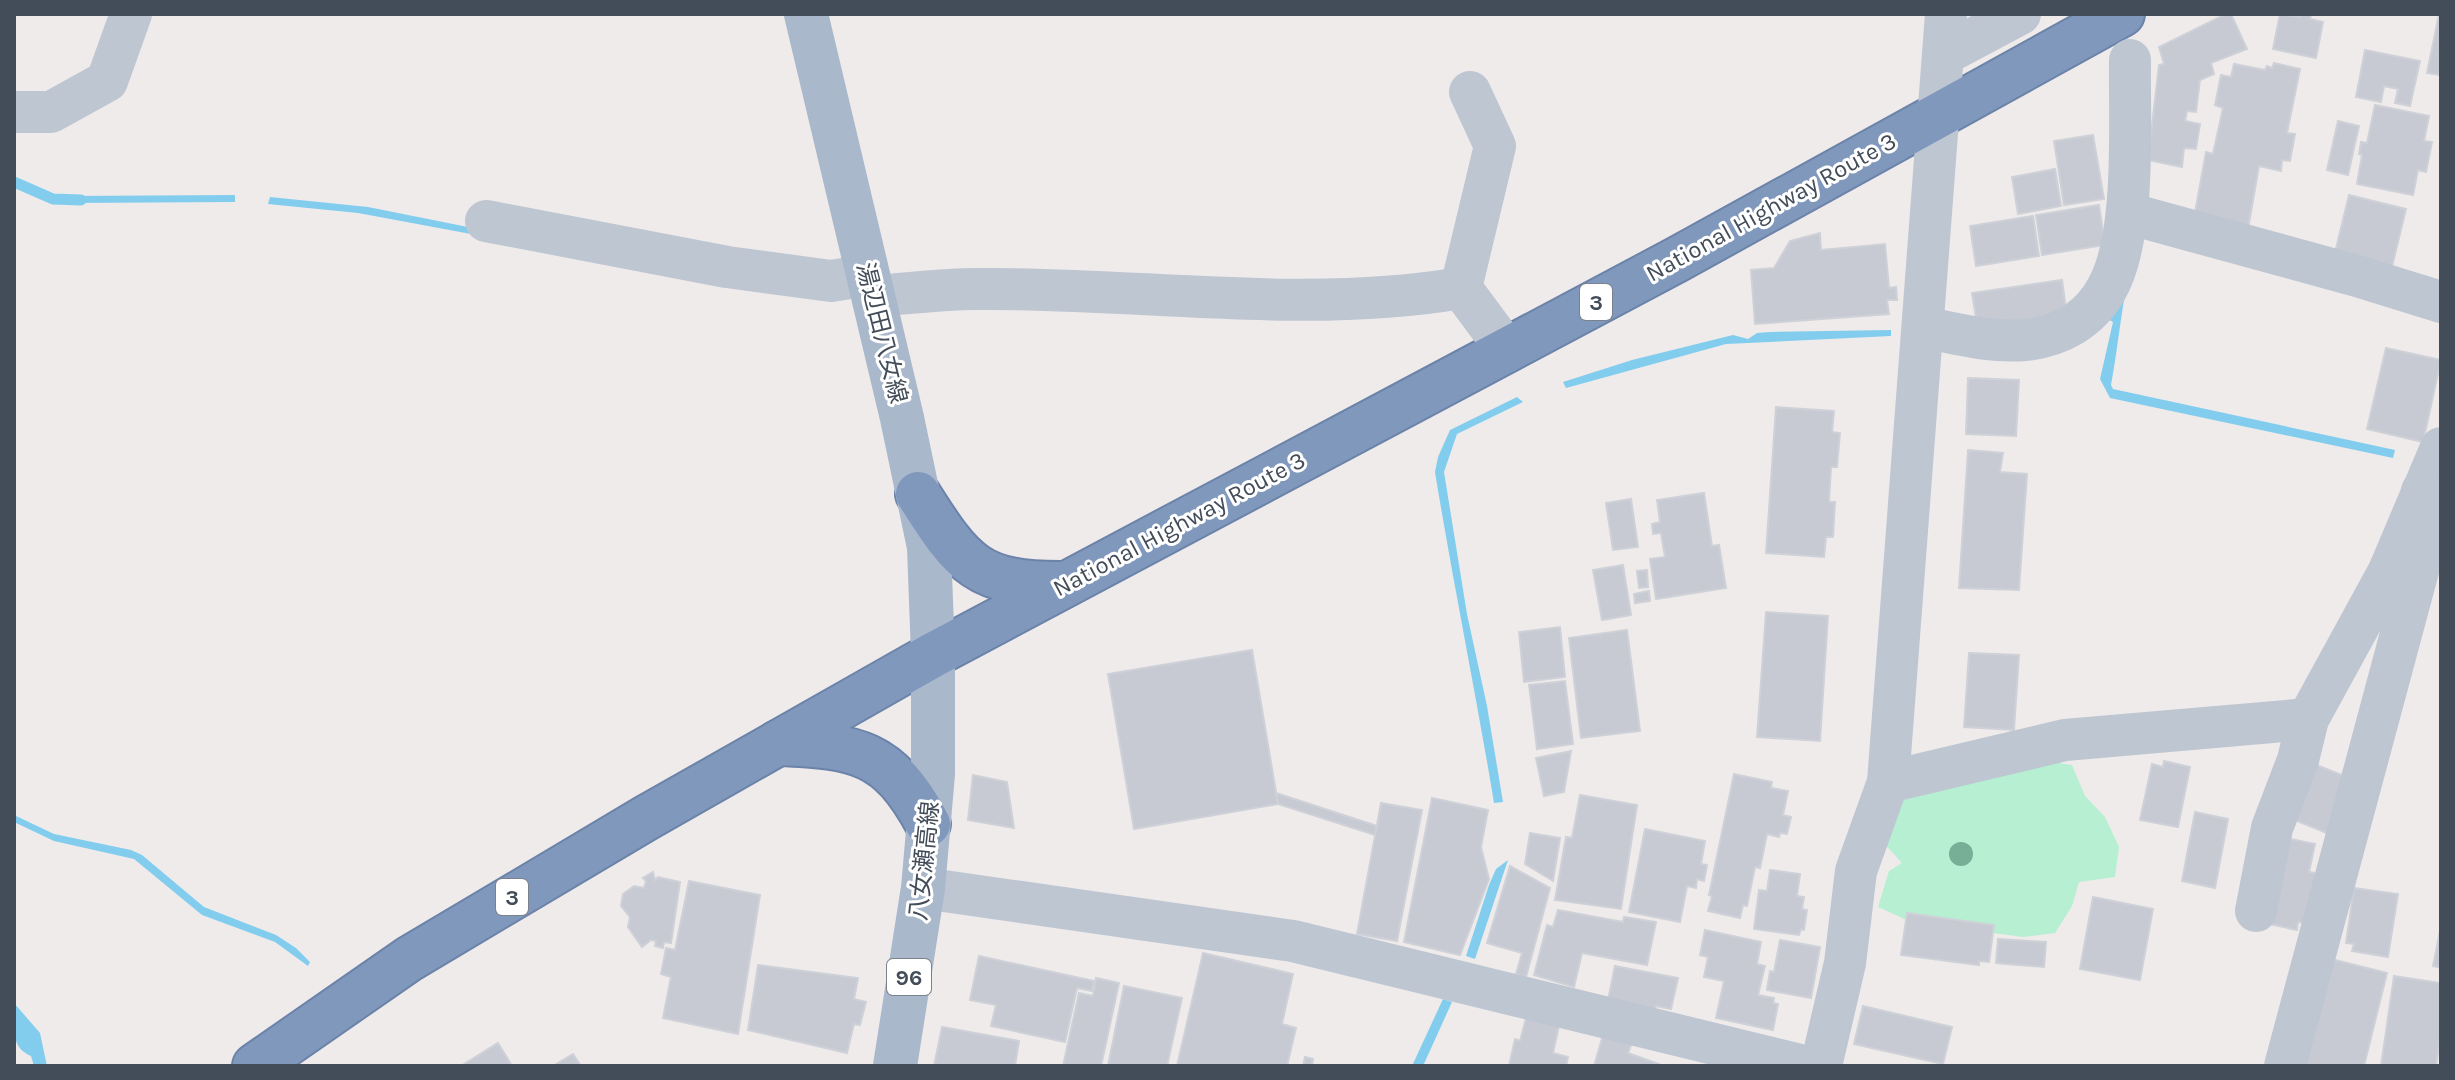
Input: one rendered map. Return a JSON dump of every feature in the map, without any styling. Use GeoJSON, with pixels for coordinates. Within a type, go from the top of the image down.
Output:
{"type":"FeatureCollection","features":[{"type":"Feature","properties":{"kind":"highway","name":"National Highway Route 3"},"geometry":{"type":"LineString","coordinates":[[255,1066],[409,959],[933,655],[1507,350],[2122,14]]}},
{"type":"Feature","properties":{"kind":"highway"},"geometry":{"type":"LineString","coordinates":[[918,494],[959,555],[977,568],[1029,585],[1066,584]]}},
{"type":"Feature","properties":{"kind":"highway"},"geometry":{"type":"LineString","coordinates":[[778,743],[821,744],[870,757],[892,772],[928,824]]}},
{"type":"Feature","properties":{"kind":"main road","name":"湯辺田八女線"},"geometry":{"type":"LineString","coordinates":[[806,14],[929,547],[933,655]]}},
{"type":"Feature","properties":{"kind":"main road","name":"八女瀬高線"},"geometry":{"type":"LineString","coordinates":[[895,1066],[923,888],[933,774],[933,655]]}},
{"type":"Feature","properties":{"kind":"street"},"geometry":{"type":"LineString","coordinates":[[14,112],[51,112],[107,81],[131,14]]}},
{"type":"Feature","properties":{"kind":"street"},"geometry":{"type":"LineString","coordinates":[[1821,1066],[1845,963],[1856,871],[1888,782],[1946,14]]}},
{"type":"Feature","properties":{"kind":"street"},"geometry":{"type":"LineString","coordinates":[[1943,55],[2020,14]]}},
{"type":"Feature","properties":{"kind":"street"},"geometry":{"type":"LineString","coordinates":[[1923,327],[1983,339],[2027,340],[2063,331],[2086,316],[2107,289],[2127,213],[2130,60]]}},
{"type":"Feature","properties":{"kind":"street"},"geometry":{"type":"LineString","coordinates":[[1461,288],[1495,146],[1470,92]]}},
{"type":"Feature","properties":{"kind":"street"},"geometry":{"type":"LineString","coordinates":[[2127,213],[2441,302]]}},
{"type":"Feature","properties":{"kind":"street"},"geometry":{"type":"LineString","coordinates":[[486,221],[742,269],[870,286],[1297,299],[1426,293],[1461,288]]}},
{"type":"Feature","properties":{"kind":"street"},"geometry":{"type":"LineString","coordinates":[[1461,288],[1507,350]]}},
{"type":"Feature","properties":{"kind":"street"},"geometry":{"type":"LineString","coordinates":[[2256,911],[2272,828],[2298,760],[2308,719],[2389,571],[2441,448]]}},
{"type":"Feature","properties":{"kind":"street"},"geometry":{"type":"LineString","coordinates":[[2285,1066],[2423,552],[2422,491]]}},
{"type":"Feature","properties":{"kind":"street"},"geometry":{"type":"LineString","coordinates":[[1888,782],[2065,740],[2308,719]]}},
{"type":"Feature","properties":{"kind":"street"},"geometry":{"type":"LineString","coordinates":[[923,888],[1293,941],[1804,1066]]}},
{"type":"Feature","properties":{"kind":"green space"},"geometry":{"type":"Polygon","coordinates":[[[2032,759],[2072,765],[2085,796],[2105,817],[2119,847],[2115,877],[2079,882],[2072,906],[2055,933],[2023,937],[1993,933],[1958,943],[1878,907],[1889,871],[1902,863],[1879,838],[1894,802],[1919,796],[1938,780],[2032,759]]]}},
{"type":"Feature","properties":{"kind":"water"},"geometry":{"type":"Polygon","coordinates":[[[14,178],[54,195],[53,202],[14,185],[14,178]]]}},
{"type":"Feature","properties":{"kind":"water"},"geometry":{"type":"Polygon","coordinates":[[[235,195],[235,202],[67,203],[67,196],[235,195]]]}},
{"type":"Feature","properties":{"kind":"water"},"geometry":{"type":"Polygon","coordinates":[[[270,197],[368,207],[473,228],[471,234],[358,213],[268,204],[270,197]]]}},
{"type":"Feature","properties":{"kind":"water"},"geometry":{"type":"Polygon","coordinates":[[[2129,274],[2111,385],[2113,389],[2395,450],[2393,458],[2110,398],[2100,379],[2113,322],[2104,317],[2129,274]]]}},
{"type":"Feature","properties":{"kind":"water"},"geometry":{"type":"Polygon","coordinates":[[[1891,330],[1891,336],[1726,344],[1566,388],[1563,382],[1632,360],[1733,335],[1748,339],[1757,333],[1770,332],[1891,330]]]}},
{"type":"Feature","properties":{"kind":"water"},"geometry":{"type":"Polygon","coordinates":[[[1517,397],[1523,402],[1457,434],[1444,472],[1503,802],[1494,803],[1435,472],[1450,430],[1517,397]]]}},
{"type":"Feature","properties":{"kind":"water"},"geometry":{"type":"Polygon","coordinates":[[[14,815],[54,834],[142,855],[204,907],[276,935],[296,948],[310,962],[308,966],[275,942],[202,915],[134,859],[54,841],[14,822],[14,815]]]}},
{"type":"Feature","properties":{"kind":"water"},"geometry":{"type":"Polygon","coordinates":[[[1508,860],[1475,959],[1466,956],[1496,869],[1508,860]]]}},
{"type":"Feature","properties":{"kind":"water"},"geometry":{"type":"Polygon","coordinates":[[[1443,999],[1452,1002],[1423,1066],[1412,1066],[1443,999]]]}},
{"type":"Feature","properties":{"kind":"water"},"geometry":{"type":"Polygon","coordinates":[[[14,1003],[40,1033],[47,1066],[34,1066],[31,1056],[19,1047],[14,1034],[14,1003]]]}},
{"type":"Feature","properties":{"kind":"building"},"geometry":{"type":"Polygon","coordinates":[[[2231,14],[2247,49],[2211,63],[2214,74],[2200,80],[2196,112],[2187,111],[2185,121],[2200,124],[2196,149],[2184,148],[2182,167],[2148,160],[2159,65],[2164,64],[2159,47],[2231,14]]]}},
{"type":"Feature","properties":{"kind":"building"},"geometry":{"type":"Polygon","coordinates":[[[2280,14],[2300,17],[2300,14],[2311,14],[2310,19],[2323,22],[2316,58],[2273,49],[2280,14]]]}},
{"type":"Feature","properties":{"kind":"building"},"geometry":{"type":"Polygon","coordinates":[[[2441,14],[2441,75],[2427,73],[2441,14]]]}},
{"type":"Feature","properties":{"kind":"building"},"geometry":{"type":"Polygon","coordinates":[[[2365,50],[2420,61],[2410,106],[2395,103],[2398,89],[2384,86],[2381,102],[2356,97],[2365,50]]]}},
{"type":"Feature","properties":{"kind":"building"},"geometry":{"type":"Polygon","coordinates":[[[2274,63],[2300,69],[2287,133],[2295,134],[2290,161],[2282,160],[2281,171],[2259,166],[2248,229],[2194,218],[2206,152],[2213,154],[2223,108],[2215,105],[2221,75],[2231,77],[2234,64],[2265,70],[2267,66],[2272,68],[2274,63]]]}},
{"type":"Feature","properties":{"kind":"building"},"geometry":{"type":"Polygon","coordinates":[[[2375,105],[2429,116],[2424,141],[2432,142],[2426,172],[2418,170],[2413,195],[2357,184],[2361,142],[2367,143],[2375,105]]]}},
{"type":"Feature","properties":{"kind":"building"},"geometry":{"type":"Polygon","coordinates":[[[2338,121],[2359,126],[2348,175],[2327,170],[2338,121]]]}},
{"type":"Feature","properties":{"kind":"building"},"geometry":{"type":"Polygon","coordinates":[[[2093,135],[2104,199],[2064,205],[2054,141],[2093,135]]]}},
{"type":"Feature","properties":{"kind":"building"},"geometry":{"type":"Polygon","coordinates":[[[2055,169],[2061,206],[2018,214],[2012,177],[2055,169]]]}},
{"type":"Feature","properties":{"kind":"building"},"geometry":{"type":"Polygon","coordinates":[[[2349,195],[2406,209],[2390,275],[2333,261],[2349,195]]]}},
{"type":"Feature","properties":{"kind":"building"},"geometry":{"type":"Polygon","coordinates":[[[2099,205],[2105,245],[2042,255],[2036,215],[2099,205]]]}},
{"type":"Feature","properties":{"kind":"building"},"geometry":{"type":"Polygon","coordinates":[[[2033,216],[2039,256],[1976,266],[1970,226],[2033,216]]]}},
{"type":"Feature","properties":{"kind":"building"},"geometry":{"type":"Polygon","coordinates":[[[1820,233],[1821,250],[1885,244],[1889,288],[1896,287],[1897,300],[1887,300],[1889,314],[1755,324],[1751,270],[1774,268],[1790,241],[1820,233]]]}},
{"type":"Feature","properties":{"kind":"building"},"geometry":{"type":"Polygon","coordinates":[[[2062,280],[2067,317],[1978,330],[1972,293],[2062,280]]]}},
{"type":"Feature","properties":{"kind":"building"},"geometry":{"type":"Polygon","coordinates":[[[2386,348],[2441,360],[2423,442],[2367,429],[2386,348]]]}},
{"type":"Feature","properties":{"kind":"building"},"geometry":{"type":"Polygon","coordinates":[[[1968,378],[2019,380],[2016,436],[1966,434],[1968,378]]]}},
{"type":"Feature","properties":{"kind":"building"},"geometry":{"type":"Polygon","coordinates":[[[1776,407],[1834,411],[1832,432],[1840,433],[1837,467],[1831,467],[1829,502],[1835,502],[1833,537],[1826,537],[1824,557],[1766,553],[1776,407]]]}},
{"type":"Feature","properties":{"kind":"building"},"geometry":{"type":"Polygon","coordinates":[[[1968,450],[2003,453],[2000,472],[2027,474],[2019,590],[1959,588],[1968,450]]]}},
{"type":"Feature","properties":{"kind":"building"},"geometry":{"type":"Polygon","coordinates":[[[1704,493],[1712,546],[1719,545],[1726,588],[1656,599],[1650,559],[1665,557],[1661,533],[1653,534],[1652,524],[1660,522],[1657,500],[1704,493]]]}},
{"type":"Feature","properties":{"kind":"building"},"geometry":{"type":"Polygon","coordinates":[[[1631,499],[1638,547],[1613,550],[1606,503],[1631,499]]]}},
{"type":"Feature","properties":{"kind":"building"},"geometry":{"type":"Polygon","coordinates":[[[1623,565],[1631,615],[1602,620],[1593,570],[1623,565]]]}},
{"type":"Feature","properties":{"kind":"building"},"geometry":{"type":"Polygon","coordinates":[[[1647,570],[1648,587],[1639,588],[1637,571],[1647,570]]]}},
{"type":"Feature","properties":{"kind":"building"},"geometry":{"type":"Polygon","coordinates":[[[1649,591],[1650,601],[1635,603],[1634,594],[1649,591]]]}},
{"type":"Feature","properties":{"kind":"building"},"geometry":{"type":"Polygon","coordinates":[[[1766,612],[1828,616],[1820,741],[1757,737],[1766,612]]]}},
{"type":"Feature","properties":{"kind":"building"},"geometry":{"type":"Polygon","coordinates":[[[1560,627],[1565,677],[1524,682],[1519,632],[1560,627]]]}},
{"type":"Feature","properties":{"kind":"building"},"geometry":{"type":"Polygon","coordinates":[[[1627,630],[1640,731],[1581,738],[1569,638],[1627,630]]]}},
{"type":"Feature","properties":{"kind":"building"},"geometry":{"type":"Polygon","coordinates":[[[1252,650],[1278,804],[1134,829],[1108,674],[1252,650]]]}},
{"type":"Feature","properties":{"kind":"building"},"geometry":{"type":"Polygon","coordinates":[[[1969,653],[2019,655],[2014,730],[1964,727],[1969,653]]]}},
{"type":"Feature","properties":{"kind":"building"},"geometry":{"type":"Polygon","coordinates":[[[1565,681],[1573,744],[1537,749],[1529,685],[1565,681]]]}},
{"type":"Feature","properties":{"kind":"building"},"geometry":{"type":"Polygon","coordinates":[[[1571,751],[1564,792],[1544,796],[1536,758],[1571,751]]]}},
{"type":"Feature","properties":{"kind":"building"},"geometry":{"type":"Polygon","coordinates":[[[2164,761],[2190,767],[2178,827],[2140,820],[2152,764],[2163,767],[2164,761]]]}},
{"type":"Feature","properties":{"kind":"building"},"geometry":{"type":"Polygon","coordinates":[[[2314,764],[2352,779],[2329,834],[2292,819],[2314,764]]]}},
{"type":"Feature","properties":{"kind":"building"},"geometry":{"type":"Polygon","coordinates":[[[1734,774],[1772,782],[1771,788],[1788,791],[1783,815],[1791,817],[1787,834],[1780,833],[1779,837],[1767,834],[1760,868],[1755,867],[1747,906],[1743,905],[1740,918],[1708,911],[1734,774]]]}},
{"type":"Feature","properties":{"kind":"building"},"geometry":{"type":"Polygon","coordinates":[[[973,775],[1007,782],[1014,828],[968,820],[973,775]]]}},
{"type":"Feature","properties":{"kind":"building"},"geometry":{"type":"Polygon","coordinates":[[[1276,793],[1377,826],[1375,835],[1278,804],[1276,793]]]}},
{"type":"Feature","properties":{"kind":"building"},"geometry":{"type":"Polygon","coordinates":[[[1580,795],[1637,805],[1621,909],[1555,900],[1566,837],[1572,838],[1580,795]]]}},
{"type":"Feature","properties":{"kind":"building"},"geometry":{"type":"Polygon","coordinates":[[[1432,798],[1488,810],[1481,847],[1489,879],[1460,955],[1404,942],[1432,798]]]}},
{"type":"Feature","properties":{"kind":"building"},"geometry":{"type":"Polygon","coordinates":[[[1381,803],[1422,810],[1397,941],[1357,934],[1381,803]]]}},
{"type":"Feature","properties":{"kind":"building"},"geometry":{"type":"Polygon","coordinates":[[[2195,812],[2228,819],[2215,888],[2182,881],[2195,812]]]}},
{"type":"Feature","properties":{"kind":"building"},"geometry":{"type":"Polygon","coordinates":[[[1645,829],[1705,841],[1701,864],[1707,865],[1704,881],[1697,879],[1696,888],[1687,886],[1680,922],[1629,912],[1645,829]]]}},
{"type":"Feature","properties":{"kind":"building"},"geometry":{"type":"Polygon","coordinates":[[[1530,833],[1560,838],[1553,881],[1525,864],[1530,833]]]}},
{"type":"Feature","properties":{"kind":"building"},"geometry":{"type":"Polygon","coordinates":[[[2286,838],[2315,844],[2309,872],[2321,874],[2310,924],[2298,922],[2297,930],[2269,924],[2286,838]]]}},
{"type":"Feature","properties":{"kind":"building"},"geometry":{"type":"Polygon","coordinates":[[[1510,866],[1550,888],[1526,977],[1516,974],[1522,953],[1487,943],[1510,866]]]}},
{"type":"Feature","properties":{"kind":"building"},"geometry":{"type":"Polygon","coordinates":[[[1770,870],[1800,874],[1797,896],[1804,897],[1802,909],[1807,910],[1804,930],[1801,929],[1799,935],[1754,929],[1759,890],[1767,891],[1770,870]]]}},
{"type":"Feature","properties":{"kind":"building"},"geometry":{"type":"Polygon","coordinates":[[[653,872],[655,880],[658,877],[680,882],[671,943],[664,942],[663,948],[655,946],[656,941],[651,940],[642,947],[628,927],[630,917],[621,906],[623,894],[634,886],[644,888],[646,881],[643,878],[653,872]]]}},
{"type":"Feature","properties":{"kind":"building"},"geometry":{"type":"Polygon","coordinates":[[[689,881],[760,895],[738,1034],[663,1018],[671,977],[661,974],[666,948],[675,950],[689,881]]]}},
{"type":"Feature","properties":{"kind":"building"},"geometry":{"type":"Polygon","coordinates":[[[2354,888],[2398,894],[2388,957],[2352,951],[2354,944],[2346,943],[2354,888]]]}},
{"type":"Feature","properties":{"kind":"building"},"geometry":{"type":"Polygon","coordinates":[[[2093,897],[2153,909],[2140,980],[2080,969],[2093,897]]]}},
{"type":"Feature","properties":{"kind":"building"},"geometry":{"type":"Polygon","coordinates":[[[1558,910],[1623,922],[1624,917],[1656,922],[1647,965],[1582,953],[1574,987],[1534,975],[1547,925],[1553,927],[1558,910]]]}},
{"type":"Feature","properties":{"kind":"building"},"geometry":{"type":"Polygon","coordinates":[[[1907,913],[1994,925],[1989,962],[1979,961],[1979,965],[1901,955],[1907,913]]]}},
{"type":"Feature","properties":{"kind":"building"},"geometry":{"type":"Polygon","coordinates":[[[1705,930],[1761,942],[1757,964],[1765,966],[1758,995],[1774,998],[1773,1003],[1778,1004],[1773,1030],[1716,1018],[1724,981],[1704,977],[1708,957],[1700,955],[1705,930]]]}},
{"type":"Feature","properties":{"kind":"building"},"geometry":{"type":"Polygon","coordinates":[[[2441,931],[2441,968],[2433,966],[2441,931]]]}},
{"type":"Feature","properties":{"kind":"building"},"geometry":{"type":"Polygon","coordinates":[[[1998,939],[2046,942],[2044,967],[1996,963],[1998,939]]]}},
{"type":"Feature","properties":{"kind":"building"},"geometry":{"type":"Polygon","coordinates":[[[1780,940],[1820,947],[1811,998],[1767,990],[1780,940]]]}},
{"type":"Feature","properties":{"kind":"building"},"geometry":{"type":"Polygon","coordinates":[[[1203,953],[1293,974],[1282,1024],[1296,1028],[1287,1066],[1177,1066],[1203,953]]]}},
{"type":"Feature","properties":{"kind":"building"},"geometry":{"type":"Polygon","coordinates":[[[979,956],[1094,981],[1092,991],[1077,988],[1065,1042],[991,1026],[996,1005],[970,1000],[979,956]]]}},
{"type":"Feature","properties":{"kind":"building"},"geometry":{"type":"Polygon","coordinates":[[[2327,958],[2387,973],[2364,1066],[2301,1066],[2327,958]]]}},
{"type":"Feature","properties":{"kind":"building"},"geometry":{"type":"Polygon","coordinates":[[[758,965],[858,978],[854,999],[866,1002],[860,1025],[854,1024],[847,1053],[748,1030],[758,965]]]}},
{"type":"Feature","properties":{"kind":"building"},"geometry":{"type":"Polygon","coordinates":[[[1615,966],[1678,978],[1671,1009],[1656,1006],[1655,1010],[1608,1000],[1615,966]]]}},
{"type":"Feature","properties":{"kind":"building"},"geometry":{"type":"Polygon","coordinates":[[[2394,976],[2441,983],[2441,1031],[2436,1066],[2381,1066],[2394,976]]]}},
{"type":"Feature","properties":{"kind":"building"},"geometry":{"type":"Polygon","coordinates":[[[1096,978],[1119,983],[1101,1066],[1063,1066],[1079,993],[1093,996],[1096,978]]]}},
{"type":"Feature","properties":{"kind":"building"},"geometry":{"type":"Polygon","coordinates":[[[1124,986],[1182,998],[1167,1066],[1108,1066],[1124,986]]]}},
{"type":"Feature","properties":{"kind":"building"},"geometry":{"type":"Polygon","coordinates":[[[1863,1006],[1952,1027],[1943,1064],[1854,1044],[1863,1006]]]}},
{"type":"Feature","properties":{"kind":"building"},"geometry":{"type":"Polygon","coordinates":[[[1526,1018],[1559,1026],[1553,1053],[1568,1057],[1566,1066],[1509,1066],[1515,1039],[1520,1041],[1526,1018]]]}},
{"type":"Feature","properties":{"kind":"building"},"geometry":{"type":"Polygon","coordinates":[[[942,1027],[1019,1041],[1015,1066],[934,1066],[942,1027]]]}},
{"type":"Feature","properties":{"kind":"building"},"geometry":{"type":"Polygon","coordinates":[[[1603,1035],[1631,1045],[1628,1053],[1664,1066],[1594,1066],[1603,1035]]]}},
{"type":"Feature","properties":{"kind":"building"},"geometry":{"type":"Polygon","coordinates":[[[498,1043],[512,1066],[461,1066],[498,1043]]]}},
{"type":"Feature","properties":{"kind":"building"},"geometry":{"type":"Polygon","coordinates":[[[573,1054],[581,1066],[553,1066],[573,1054]]]}},
{"type":"Feature","properties":{"kind":"building"},"geometry":{"type":"Polygon","coordinates":[[[1305,1057],[1313,1059],[1312,1066],[1303,1066],[1305,1057]]]}},
{"type":"Feature","properties":{"kind":"waterway"},"geometry":{"type":"LineString","coordinates":[[14,182],[53,199],[81,200]]}}]}
